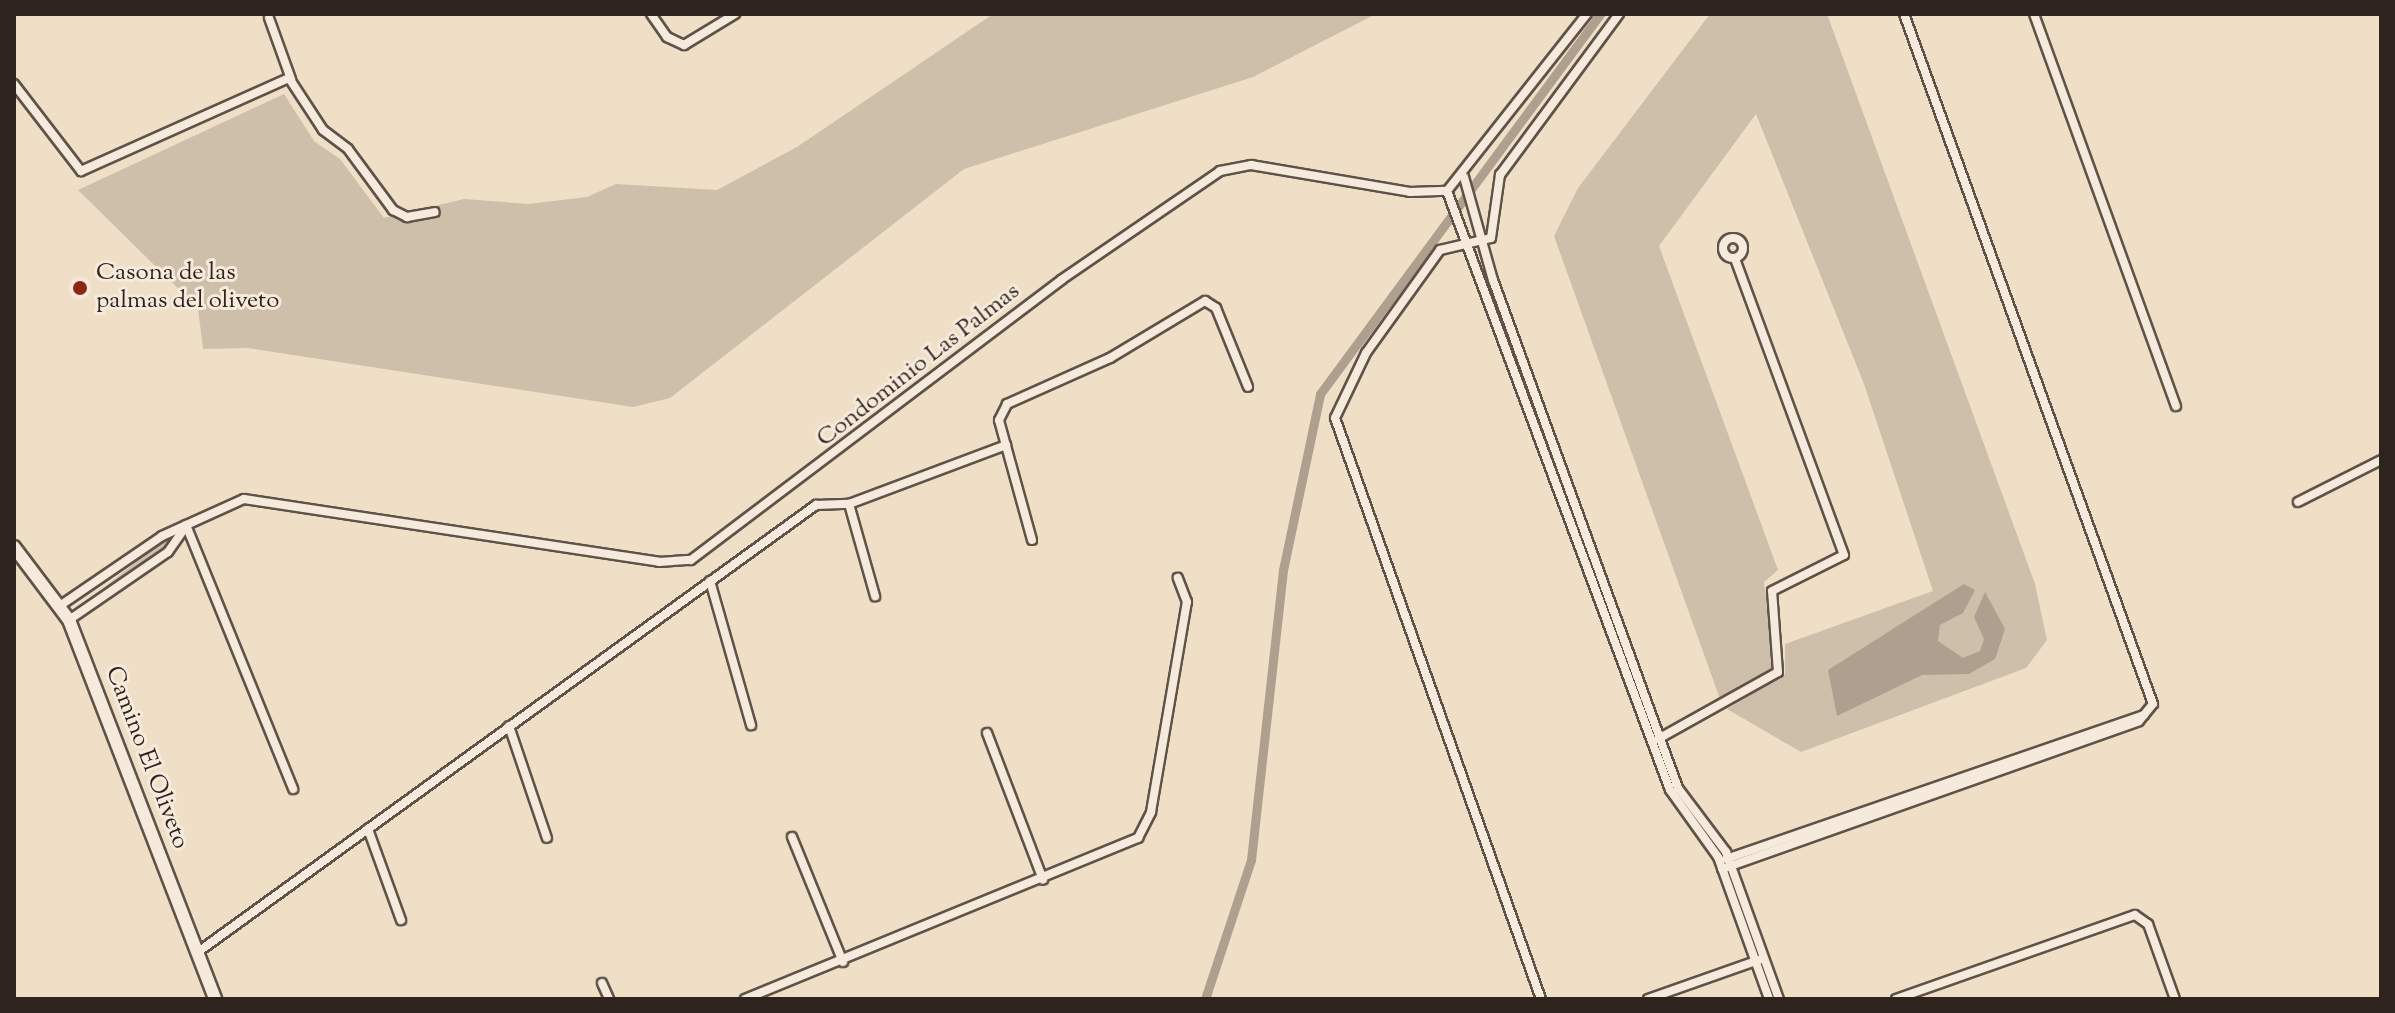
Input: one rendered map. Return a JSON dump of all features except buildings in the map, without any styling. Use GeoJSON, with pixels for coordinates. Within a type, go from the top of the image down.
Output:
{"type":"FeatureCollection","features":[{"type":"Feature","properties":{"kind":"main road","name":"Camino El Oliveto"},"geometry":{"type":"LineString","coordinates":[[14,547],[61,605],[69,620],[215,999]]}},
{"type":"Feature","properties":{"kind":"street"},"geometry":{"type":"LineString","coordinates":[[651,14],[667,37],[684,45],[735,14]]}},
{"type":"Feature","properties":{"kind":"street"},"geometry":{"type":"LineString","coordinates":[[1587,14],[1464,177],[1447,191],[1462,215],[1656,739],[1680,792],[1725,864],[1759,960],[1769,999]]}},
{"type":"Feature","properties":{"kind":"street"},"geometry":{"type":"LineString","coordinates":[[1541,999],[1336,426],[1366,353],[1440,250],[1485,241],[1493,233],[1500,175],[1619,14]]}},
{"type":"Feature","properties":{"kind":"street"},"geometry":{"type":"LineString","coordinates":[[1725,864],[2144,715],[2153,697],[1904,14]]}},
{"type":"Feature","properties":{"kind":"street"},"geometry":{"type":"LineString","coordinates":[[2034,14],[2176,406]]}},
{"type":"Feature","properties":{"kind":"street"},"geometry":{"type":"LineString","coordinates":[[269,18],[291,79],[323,130],[348,149],[388,205],[405,216],[435,212]]}},
{"type":"Feature","properties":{"kind":"street"},"geometry":{"type":"LineString","coordinates":[[14,84],[81,171],[291,79]]}},
{"type":"Feature","properties":{"kind":"street","name":"Condominio Las Palmas"},"geometry":{"type":"LineString","coordinates":[[61,605],[224,504],[261,499],[686,561],[850,445],[1061,280],[1220,171],[1251,165],[1410,192],[1447,191]]}},
{"type":"Feature","properties":{"kind":"street"},"geometry":{"type":"LineString","coordinates":[[1464,177],[1466,191],[1656,739]]}},
{"type":"Feature","properties":{"kind":"street"},"geometry":{"type":"LineString","coordinates":[[1656,739],[1778,672],[1772,591],[1844,555],[1735,258]]}},
{"type":"Feature","properties":{"kind":"street"},"geometry":{"type":"LineString","coordinates":[[1032,540],[999,417],[1007,404],[1110,358],[1201,302],[1216,308],[1248,387]]}},
{"type":"Feature","properties":{"kind":"street"},"geometry":{"type":"LineString","coordinates":[[198,952],[816,505],[849,504],[1006,445]]}},
{"type":"Feature","properties":{"kind":"street"},"geometry":{"type":"LineString","coordinates":[[2298,502],[2381,460]]}},
{"type":"Feature","properties":{"kind":"street"},"geometry":{"type":"LineString","coordinates":[[849,504],[875,596]]}},
{"type":"Feature","properties":{"kind":"street"},"geometry":{"type":"LineString","coordinates":[[186,525],[293,789]]}},
{"type":"Feature","properties":{"kind":"street","name":"Condominio Las Palmas"},"geometry":{"type":"LineString","coordinates":[[69,620],[168,552],[186,525]]}},
{"type":"Feature","properties":{"kind":"street"},"geometry":{"type":"LineString","coordinates":[[745,999],[1121,850],[1149,820],[1187,602],[1178,578]]}},
{"type":"Feature","properties":{"kind":"street"},"geometry":{"type":"LineString","coordinates":[[710,581],[751,725]]}},
{"type":"Feature","properties":{"kind":"street"},"geometry":{"type":"LineString","coordinates":[[509,726],[547,838]]}},
{"type":"Feature","properties":{"kind":"street"},"geometry":{"type":"LineString","coordinates":[[987,733],[1043,880]]}},
{"type":"Feature","properties":{"kind":"street"},"geometry":{"type":"LineString","coordinates":[[368,829],[401,920]]}},
{"type":"Feature","properties":{"kind":"street"},"geometry":{"type":"LineString","coordinates":[[792,837],[843,962]]}},
{"type":"Feature","properties":{"kind":"street"},"geometry":{"type":"LineString","coordinates":[[1896,999],[2135,915],[2148,924],[2175,999]]}},
{"type":"Feature","properties":{"kind":"street"},"geometry":{"type":"LineString","coordinates":[[1648,999],[1759,960]]}},
{"type":"Feature","properties":{"kind":"street"},"geometry":{"type":"LineString","coordinates":[[1759,960],[1779,999]]}},
{"type":"Feature","properties":{"kind":"street"},"geometry":{"type":"LineString","coordinates":[[602,983],[609,999]]}},
{"type":"Feature","properties":{"kind":"shaded area"},"geometry":{"type":"Polygon","coordinates":[[[993,14],[1376,14],[1253,77],[964,169],[670,398],[633,407],[248,348],[203,349],[198,308],[78,190],[284,94],[314,141],[340,159],[384,218],[464,199],[528,204],[587,197],[616,184],[717,190],[797,147],[993,14]]]}},
{"type":"Feature","properties":{"kind":"shaded area"},"geometry":{"type":"Polygon","coordinates":[[[1710,14],[1827,14],[2035,584],[2047,640],[2026,668],[1801,752],[1727,709],[1785,674],[1785,644],[1933,591],[1864,384],[1756,114],[1659,246],[1778,570],[1764,582],[1774,668],[1720,699],[1554,236],[1578,188],[1710,14]]]}},
{"type":"Feature","properties":{"kind":"shaded area"},"geometry":{"type":"Polygon","coordinates":[[[166,538],[173,538],[171,546],[106,586],[166,538]]]}},
{"type":"Feature","properties":{"kind":"shaded area"},"geometry":{"type":"Polygon","coordinates":[[[1964,584],[1975,590],[1963,613],[1940,625],[1938,641],[1963,658],[1980,651],[1984,639],[1974,617],[1985,592],[2005,629],[1995,659],[1969,674],[1922,675],[1837,716],[1828,670],[1964,584]]]}},
{"type":"Feature","properties":{"kind":"waterway"},"geometry":{"type":"LineString","coordinates":[[1205,999],[1251,860],[1283,570],[1320,394],[1600,14]]}},
{"type":"Feature","properties":{"kind":"place","name":"Casona de las palmas del oliveto"},"geometry":{"type":"Point","coordinates":[80,288]}}]}
